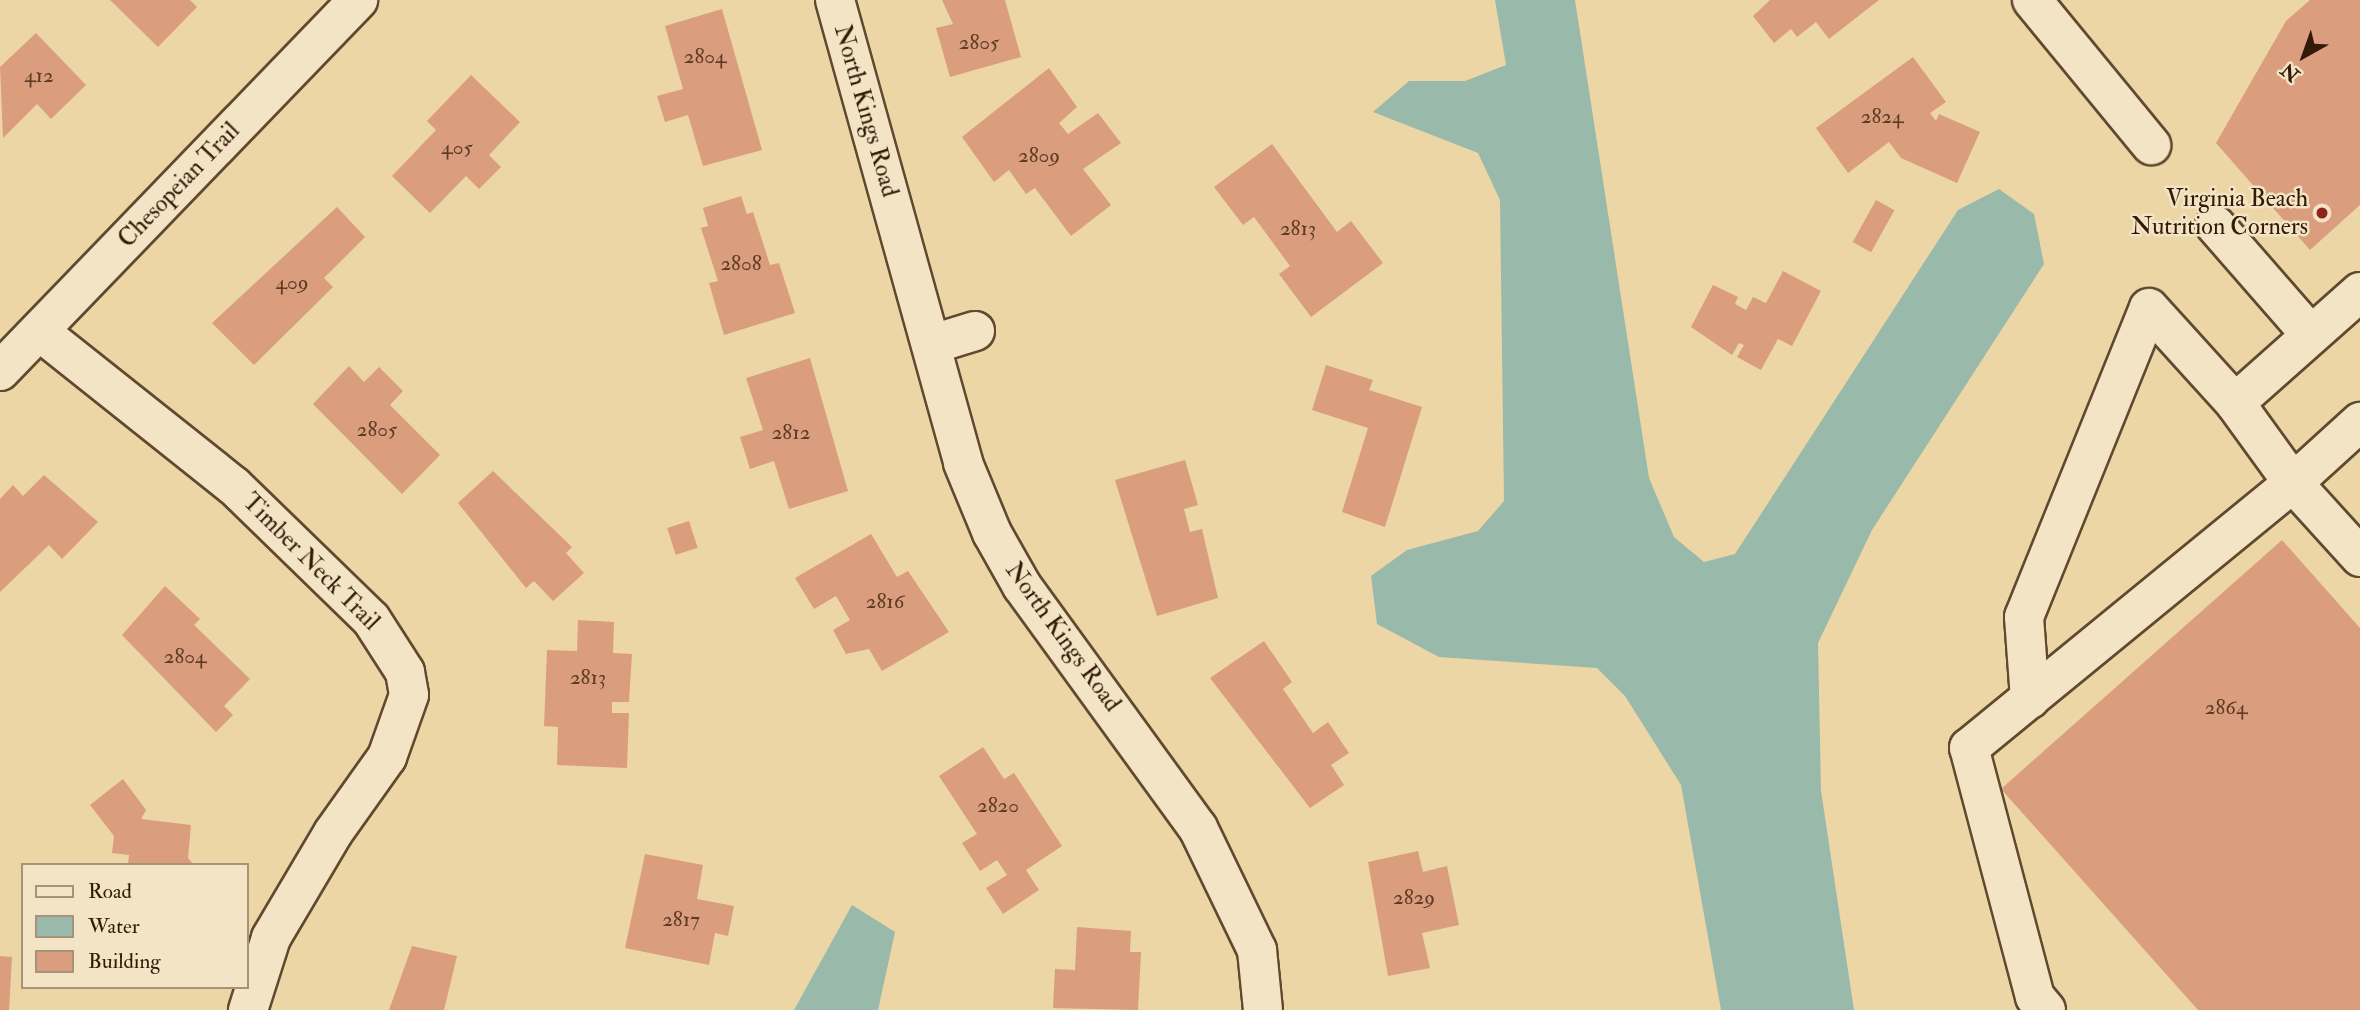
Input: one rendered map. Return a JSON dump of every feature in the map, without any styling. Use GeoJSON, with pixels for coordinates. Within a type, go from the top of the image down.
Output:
{"type":"FeatureCollection","features":[{"type":"Feature","properties":{"kind":"street","name":"Chesopeian Trail"},"geometry":{"type":"LineString","coordinates":[[0,371],[358,0]]}},
{"type":"Feature","properties":{"kind":"street","name":"North Kings Road"},"geometry":{"type":"LineString","coordinates":[[835,0],[933,344],[963,463],[992,533],[1022,586],[1198,828],[1257,950],[1262,1010]]}},
{"type":"Feature","properties":{"kind":"street"},"geometry":{"type":"LineString","coordinates":[[2032,0],[2151,145]]}},
{"type":"Feature","properties":{"kind":"street"},"geometry":{"type":"LineString","coordinates":[[2215,225],[2311,335]]}},
{"type":"Feature","properties":{"kind":"street"},"geometry":{"type":"LineString","coordinates":[[2235,403],[2360,292]]}},
{"type":"Feature","properties":{"kind":"street"},"geometry":{"type":"LineString","coordinates":[[2030,698],[2024,617],[2149,308],[2235,403],[2293,483],[2358,551]]}},
{"type":"Feature","properties":{"kind":"street","name":"Timber Neck Trail"},"geometry":{"type":"LineString","coordinates":[[39,331],[233,486],[371,619],[405,672],[409,695],[387,757],[333,833],[271,938],[248,1010]]}},
{"type":"Feature","properties":{"kind":"street"},"geometry":{"type":"LineString","coordinates":[[933,344],[975,331]]}},
{"type":"Feature","properties":{"kind":"street"},"geometry":{"type":"LineString","coordinates":[[2046,1010],[2035,997],[1969,748],[2293,483],[2360,422]]}},
{"type":"Feature","properties":{"kind":"water"},"geometry":{"type":"Polygon","coordinates":[[[1495,0],[1575,0],[1649,478],[1674,537],[1704,562],[1735,554],[1958,210],[1999,189],[2034,214],[2044,264],[1872,530],[1818,643],[1821,791],[1854,1010],[1721,1010],[1681,785],[1625,696],[1597,668],[1439,657],[1377,624],[1371,576],[1407,550],[1478,531],[1504,501],[1500,200],[1478,153],[1373,112],[1409,81],[1465,81],[1506,65],[1495,0]]]}},
{"type":"Feature","properties":{"kind":"water"},"geometry":{"type":"Polygon","coordinates":[[[852,905],[895,932],[878,1010],[794,1010],[852,905]]]}},
{"type":"Feature","properties":{"kind":"building"},"geometry":{"type":"Polygon","coordinates":[[[110,0],[190,0],[197,7],[158,47],[110,0]]]}},
{"type":"Feature","properties":{"kind":"building"},"geometry":{"type":"Polygon","coordinates":[[[942,0],[1005,0],[1021,57],[950,77],[936,28],[953,24],[942,0]]]}},
{"type":"Feature","properties":{"kind":"building"},"geometry":{"type":"Polygon","coordinates":[[[1770,0],[1879,0],[1829,39],[1816,22],[1797,37],[1791,29],[1774,43],[1753,16],[1770,0]]]}},
{"type":"Feature","properties":{"kind":"building"},"geometry":{"type":"Polygon","coordinates":[[[2310,0],[2360,0],[2360,205],[2310,250],[2216,143],[2286,21],[2310,0]]]}},
{"type":"Feature","properties":{"kind":"building"},"geometry":{"type":"Polygon","coordinates":[[[722,9],[762,150],[703,166],[688,115],[665,122],[657,96],[683,89],[665,26],[722,9]]]}},
{"type":"Feature","properties":{"kind":"building"},"geometry":{"type":"Polygon","coordinates":[[[36,33],[86,85],[51,119],[37,104],[3,138],[0,67],[36,33]]]}},
{"type":"Feature","properties":{"kind":"building"},"geometry":{"type":"Polygon","coordinates":[[[1913,57],[1946,102],[1930,113],[1936,121],[1939,114],[1980,132],[1957,183],[1901,158],[1889,142],[1848,173],[1816,128],[1913,57]]]}},
{"type":"Feature","properties":{"kind":"building"},"geometry":{"type":"Polygon","coordinates":[[[1049,68],[1077,107],[1059,123],[1068,134],[1098,113],[1121,143],[1083,169],[1111,205],[1071,236],[1035,188],[1026,194],[1009,170],[994,182],[962,137],[1049,68]]]}},
{"type":"Feature","properties":{"kind":"building"},"geometry":{"type":"Polygon","coordinates":[[[471,75],[520,122],[489,155],[501,167],[479,189],[466,176],[430,213],[392,176],[436,130],[427,121],[471,75]]]}},
{"type":"Feature","properties":{"kind":"building"},"geometry":{"type":"Polygon","coordinates":[[[1272,144],[1337,232],[1351,221],[1383,263],[1311,317],[1279,274],[1290,266],[1254,217],[1243,225],[1214,187],[1272,144]]]}},
{"type":"Feature","properties":{"kind":"building"},"geometry":{"type":"Polygon","coordinates":[[[741,196],[747,214],[753,212],[770,265],[779,263],[795,313],[724,335],[709,283],[718,281],[701,228],[708,226],[703,208],[741,196]]]}},
{"type":"Feature","properties":{"kind":"building"},"geometry":{"type":"Polygon","coordinates":[[[1876,200],[1894,210],[1871,252],[1853,242],[1876,200]]]}},
{"type":"Feature","properties":{"kind":"building"},"geometry":{"type":"Polygon","coordinates":[[[337,207],[365,237],[324,278],[333,287],[254,365],[212,323],[337,207]]]}},
{"type":"Feature","properties":{"kind":"building"},"geometry":{"type":"Polygon","coordinates":[[[1783,271],[1821,291],[1792,346],[1778,339],[1761,370],[1737,357],[1744,345],[1739,343],[1732,355],[1691,327],[1713,285],[1738,297],[1735,304],[1746,310],[1753,297],[1766,303],[1783,271]]]}},
{"type":"Feature","properties":{"kind":"building"},"geometry":{"type":"Polygon","coordinates":[[[810,358],[848,491],[789,509],[774,461],[750,469],[740,437],[763,430],[746,378],[810,358]]]}},
{"type":"Feature","properties":{"kind":"building"},"geometry":{"type":"Polygon","coordinates":[[[1326,365],[1373,380],[1369,390],[1422,407],[1385,527],[1342,512],[1368,428],[1312,410],[1326,365]]]}},
{"type":"Feature","properties":{"kind":"building"},"geometry":{"type":"Polygon","coordinates":[[[349,366],[364,382],[379,367],[403,391],[390,405],[440,455],[402,494],[313,404],[349,366]]]}},
{"type":"Feature","properties":{"kind":"building"},"geometry":{"type":"Polygon","coordinates":[[[1185,460],[1198,505],[1184,509],[1190,532],[1202,529],[1218,598],[1157,616],[1115,480],[1185,460]]]}},
{"type":"Feature","properties":{"kind":"building"},"geometry":{"type":"Polygon","coordinates":[[[493,471],[572,547],[566,553],[584,573],[553,601],[534,581],[526,588],[458,503],[493,471]]]}},
{"type":"Feature","properties":{"kind":"building"},"geometry":{"type":"Polygon","coordinates":[[[44,475],[98,522],[62,559],[49,545],[0,592],[0,499],[13,485],[23,496],[44,475]]]}},
{"type":"Feature","properties":{"kind":"building"},"geometry":{"type":"Polygon","coordinates":[[[689,521],[698,548],[676,555],[667,528],[689,521]]]}},
{"type":"Feature","properties":{"kind":"building"},"geometry":{"type":"Polygon","coordinates":[[[871,534],[897,577],[908,571],[949,632],[882,671],[869,649],[846,654],[833,630],[850,620],[836,596],[814,609],[795,578],[871,534]]]}},
{"type":"Feature","properties":{"kind":"building"},"geometry":{"type":"Polygon","coordinates":[[[2282,540],[2360,628],[2360,1010],[2198,1010],[2001,789],[2282,540]]]}},
{"type":"Feature","properties":{"kind":"building"},"geometry":{"type":"Polygon","coordinates":[[[165,586],[200,619],[194,625],[250,679],[224,706],[233,715],[216,732],[122,635],[165,586]]]}},
{"type":"Feature","properties":{"kind":"building"},"geometry":{"type":"Polygon","coordinates":[[[578,620],[614,622],[613,653],[632,654],[629,702],[612,702],[612,713],[629,713],[627,768],[557,765],[558,727],[544,726],[547,650],[577,651],[578,620]]]}},
{"type":"Feature","properties":{"kind":"building"},"geometry":{"type":"Polygon","coordinates":[[[1264,641],[1292,682],[1283,689],[1313,733],[1328,722],[1349,753],[1331,765],[1344,785],[1310,808],[1210,678],[1264,641]]]}},
{"type":"Feature","properties":{"kind":"building"},"geometry":{"type":"Polygon","coordinates":[[[983,747],[1004,779],[1014,773],[1062,846],[1026,870],[1039,890],[1003,914],[986,888],[1007,875],[997,860],[980,871],[962,843],[977,834],[939,776],[983,747]]]}},
{"type":"Feature","properties":{"kind":"building"},"geometry":{"type":"Polygon","coordinates":[[[123,779],[146,810],[141,819],[191,825],[188,858],[192,863],[128,863],[129,855],[112,853],[114,836],[90,805],[123,779]]]}},
{"type":"Feature","properties":{"kind":"building"},"geometry":{"type":"Polygon","coordinates":[[[1418,851],[1423,872],[1447,866],[1459,925],[1422,933],[1430,968],[1388,976],[1368,862],[1418,851]]]}},
{"type":"Feature","properties":{"kind":"building"},"geometry":{"type":"Polygon","coordinates":[[[645,854],[703,865],[697,899],[734,906],[728,936],[715,933],[709,965],[625,948],[645,854]]]}},
{"type":"Feature","properties":{"kind":"building"},"geometry":{"type":"Polygon","coordinates":[[[1077,927],[1131,931],[1130,952],[1141,952],[1138,1010],[1053,1008],[1055,969],[1075,970],[1077,927]]]}},
{"type":"Feature","properties":{"kind":"building"},"geometry":{"type":"Polygon","coordinates":[[[412,946],[457,956],[444,1010],[389,1010],[412,946]]]}},
{"type":"Feature","properties":{"kind":"building"},"geometry":{"type":"Polygon","coordinates":[[[0,956],[12,957],[9,1010],[0,1010],[0,956]]]}},
{"type":"Feature","properties":{"kind":"place","name":"Virginia Beach Nutrition Corners"},"geometry":{"type":"Point","coordinates":[2322,213]}}]}
